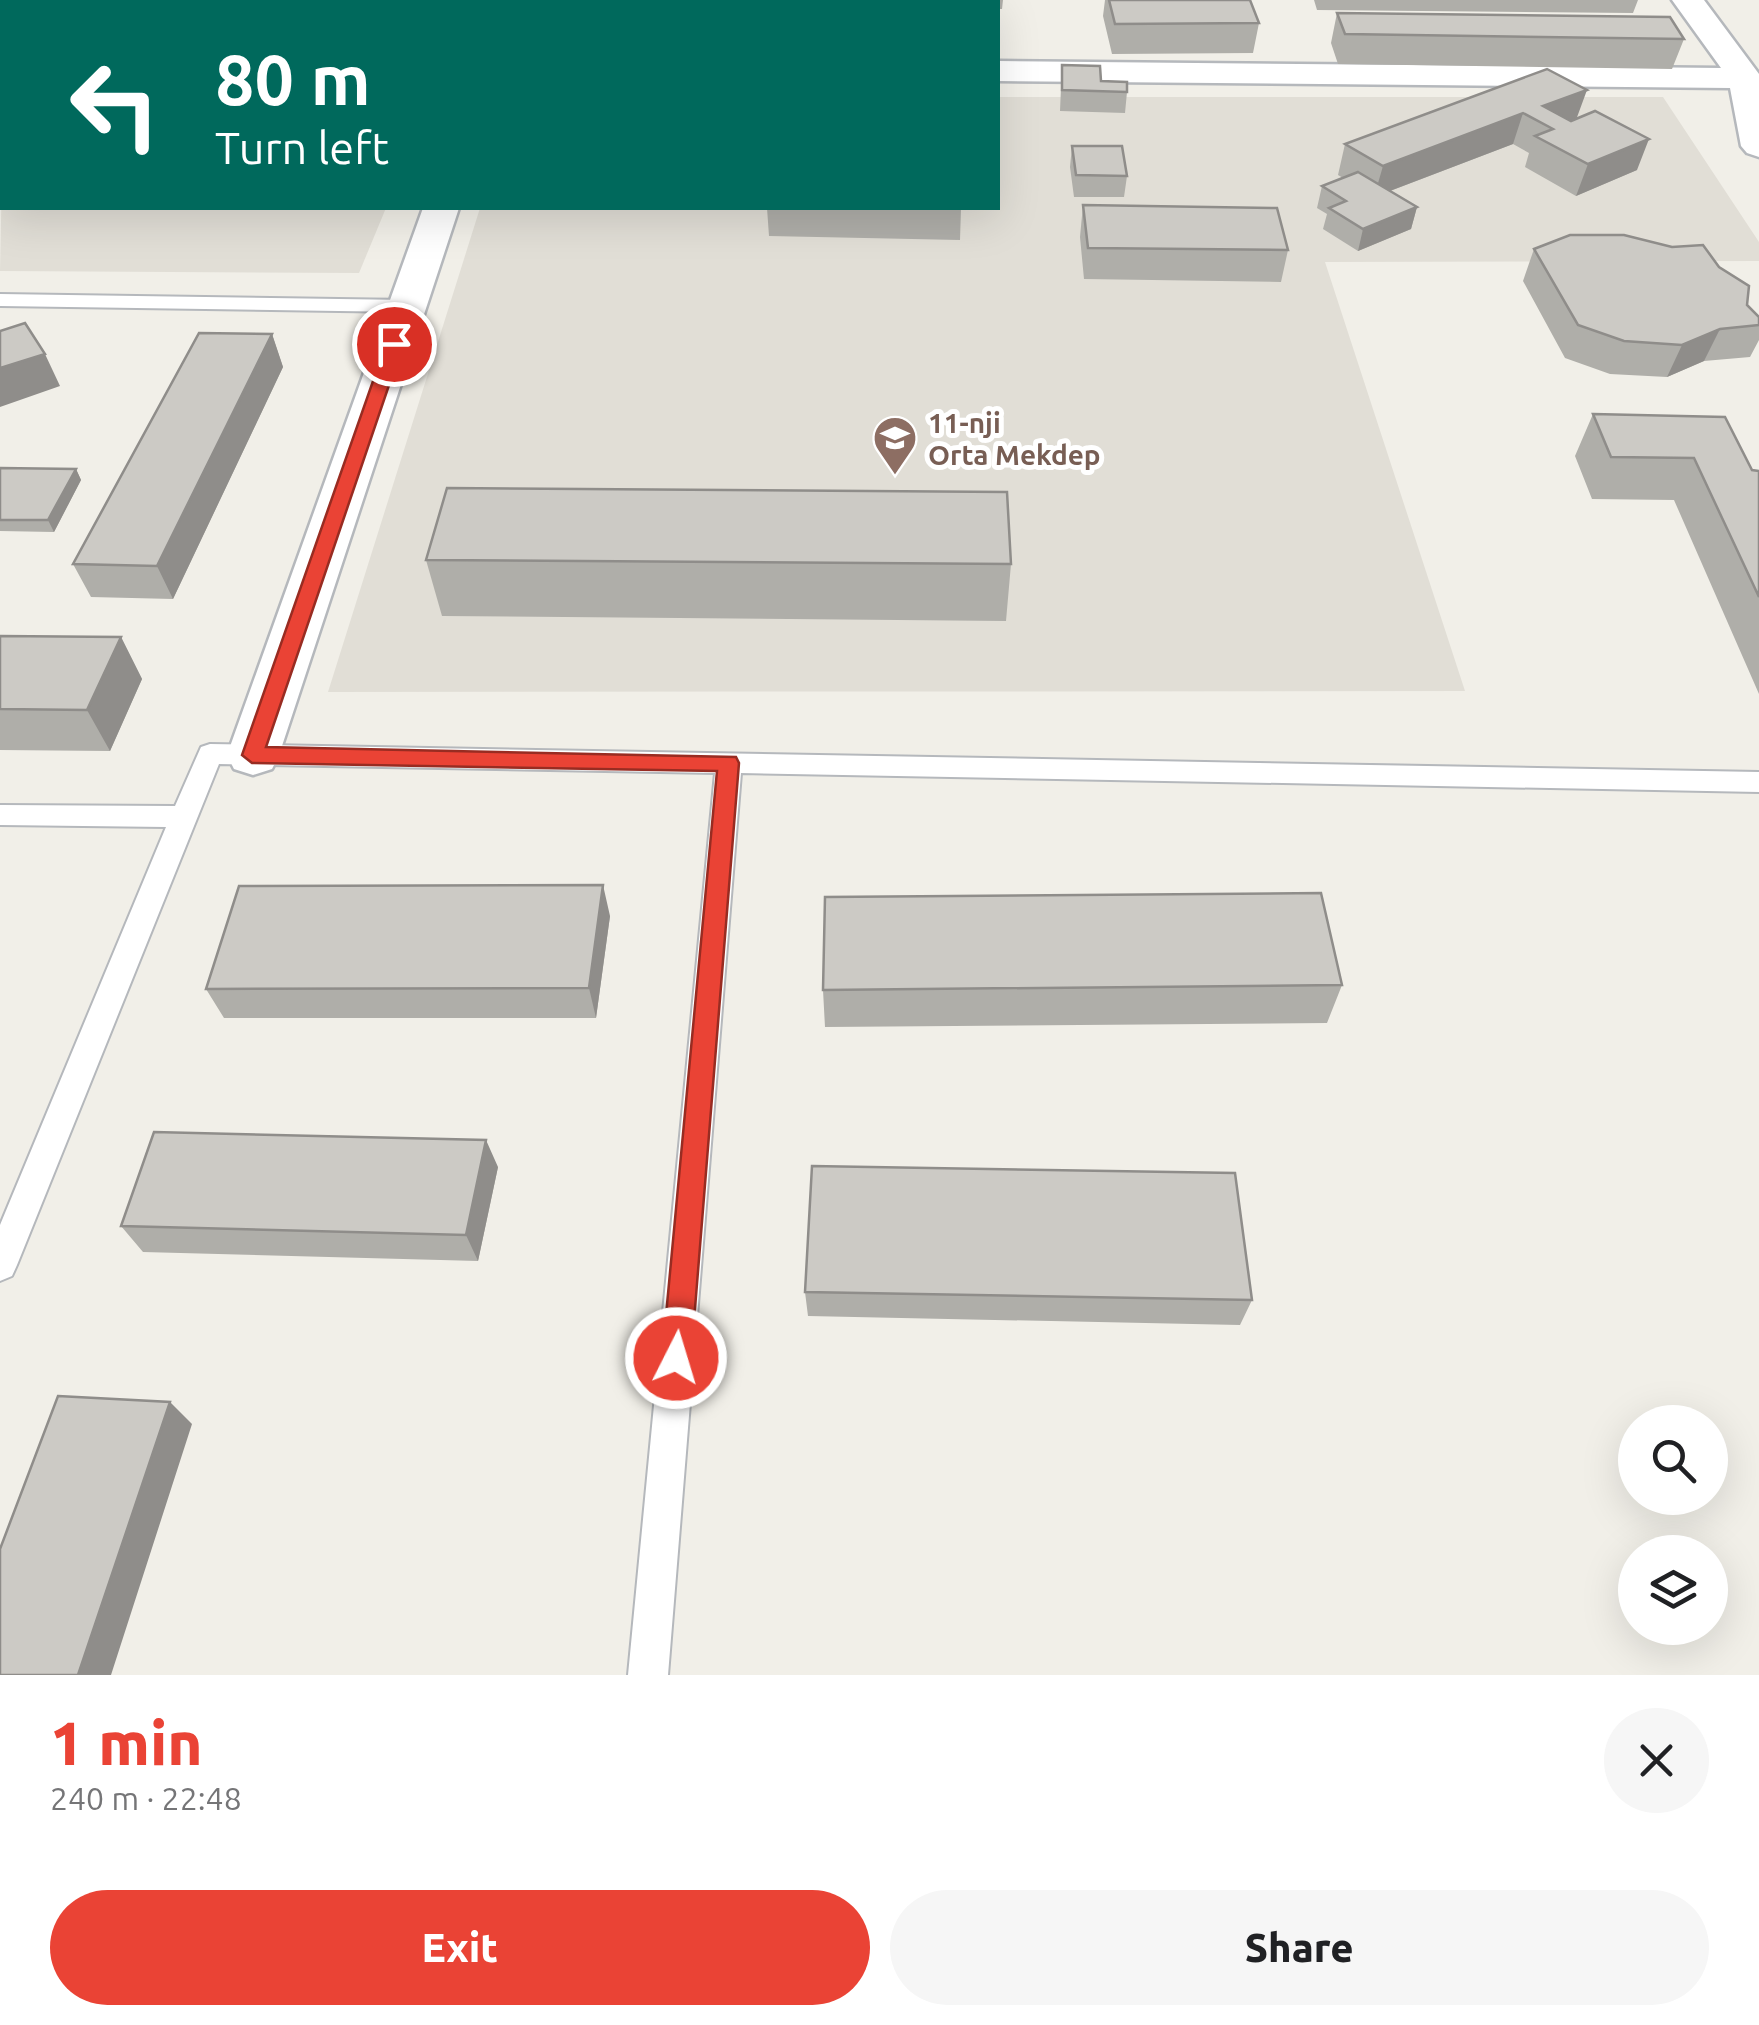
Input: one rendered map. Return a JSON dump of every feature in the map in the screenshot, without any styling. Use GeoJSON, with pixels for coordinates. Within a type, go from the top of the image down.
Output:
{"type":"FeatureCollection","features":[{"type":"Feature","properties":{"kind":"street"},"geometry":{"type":"LineString","coordinates":[[1688,0],[1745,78],[1759,146]]}},
{"type":"Feature","properties":{"kind":"street"},"geometry":{"type":"LineString","coordinates":[[1000,71],[1745,78]]}},
{"type":"Feature","properties":{"kind":"street"},"geometry":{"type":"LineString","coordinates":[[252,755],[440,210]]}},
{"type":"Feature","properties":{"kind":"lane"},"geometry":{"type":"LineString","coordinates":[[0,300],[407,306]]}},
{"type":"Feature","properties":{"kind":"lane"},"geometry":{"type":"LineString","coordinates":[[0,1264],[210,754],[1759,782]]}},
{"type":"Feature","properties":{"kind":"lane"},"geometry":{"type":"LineString","coordinates":[[648,1675],[728,763]]}},
{"type":"Feature","properties":{"kind":"lane"},"geometry":{"type":"LineString","coordinates":[[0,815],[184,817]]}},
{"type":"Feature","properties":{"kind":"shaded area","name":"11-nji Orta Mekdep"},"geometry":{"type":"Polygon","coordinates":[[[1000,97],[1663,97],[1759,242],[1759,261],[1325,262],[1465,691],[328,692],[479,210],[1000,210],[1000,97]]]}},
{"type":"Feature","properties":{"kind":"shaded area"},"geometry":{"type":"Polygon","coordinates":[[[1,210],[385,210],[359,273],[0,271],[1,210]]]}},
{"type":"Feature","properties":{"kind":"building"},"geometry":{"type":"Polygon","coordinates":[[[1109,0],[1250,0],[1259,23],[1115,24],[1109,0]]]}},
{"type":"Feature","properties":{"kind":"building"},"geometry":{"type":"Polygon","coordinates":[[[1337,13],[1670,17],[1684,39],[1345,34],[1337,13]]]}},
{"type":"Feature","properties":{"kind":"building"},"geometry":{"type":"Polygon","coordinates":[[[1062,65],[1100,66],[1101,81],[1127,82],[1127,92],[1062,90],[1062,65]]]}},
{"type":"Feature","properties":{"kind":"building"},"geometry":{"type":"Polygon","coordinates":[[[1547,69],[1587,90],[1543,106],[1571,121],[1595,111],[1649,139],[1588,164],[1535,136],[1553,129],[1523,113],[1383,166],[1345,144],[1547,69]]]}},
{"type":"Feature","properties":{"kind":"building"},"geometry":{"type":"Polygon","coordinates":[[[1072,146],[1122,146],[1127,176],[1076,175],[1072,146]]]}},
{"type":"Feature","properties":{"kind":"building"},"geometry":{"type":"Polygon","coordinates":[[[1358,172],[1417,207],[1363,229],[1329,208],[1346,201],[1322,186],[1358,172]]]}},
{"type":"Feature","properties":{"kind":"building"},"geometry":{"type":"Polygon","coordinates":[[[1083,205],[1277,208],[1288,250],[1088,248],[1083,205]]]}},
{"type":"Feature","properties":{"kind":"building"},"geometry":{"type":"Polygon","coordinates":[[[1570,235],[1624,235],[1672,247],[1703,245],[1719,267],[1749,286],[1747,305],[1759,317],[1759,325],[1720,329],[1682,345],[1624,341],[1578,325],[1534,249],[1570,235]]]}},
{"type":"Feature","properties":{"kind":"building"},"geometry":{"type":"Polygon","coordinates":[[[25,323],[45,354],[0,368],[0,331],[25,323]]]}},
{"type":"Feature","properties":{"kind":"building"},"geometry":{"type":"Polygon","coordinates":[[[199,333],[272,334],[157,566],[73,564],[199,333]]]}},
{"type":"Feature","properties":{"kind":"building"},"geometry":{"type":"Polygon","coordinates":[[[1593,414],[1725,417],[1752,470],[1759,471],[1759,597],[1694,458],[1611,457],[1593,414]]]}},
{"type":"Feature","properties":{"kind":"building"},"geometry":{"type":"Polygon","coordinates":[[[0,468],[76,469],[48,520],[0,520],[0,468]]]}},
{"type":"Feature","properties":{"kind":"building"},"geometry":{"type":"Polygon","coordinates":[[[447,488],[1007,492],[1011,564],[426,560],[447,488]]]}},
{"type":"Feature","properties":{"kind":"building"},"geometry":{"type":"Polygon","coordinates":[[[0,636],[121,637],[87,710],[0,709],[0,636]]]}},
{"type":"Feature","properties":{"kind":"building"},"geometry":{"type":"Polygon","coordinates":[[[603,885],[589,988],[206,989],[239,886],[603,885]]]}},
{"type":"Feature","properties":{"kind":"building"},"geometry":{"type":"Polygon","coordinates":[[[1321,893],[1342,985],[823,990],[825,897],[1321,893]]]}},
{"type":"Feature","properties":{"kind":"building"},"geometry":{"type":"Polygon","coordinates":[[[154,1132],[486,1140],[466,1235],[121,1226],[154,1132]]]}},
{"type":"Feature","properties":{"kind":"building"},"geometry":{"type":"Polygon","coordinates":[[[812,1166],[1235,1173],[1252,1300],[805,1292],[812,1166]]]}},
{"type":"Feature","properties":{"kind":"building"},"geometry":{"type":"Polygon","coordinates":[[[58,1396],[170,1402],[78,1675],[0,1675],[0,1549],[58,1396]]]}},
{"type":"Feature","properties":{"kind":"place","name":"11-nji Orta Mekdep"},"geometry":{"type":"Point","coordinates":[895,476]}},
{"type":"Feature","properties":{"kind":"route"},"geometry":{"type":"LineString","coordinates":[[394,344],[252,755],[728,763],[676,1358]]}}]}
